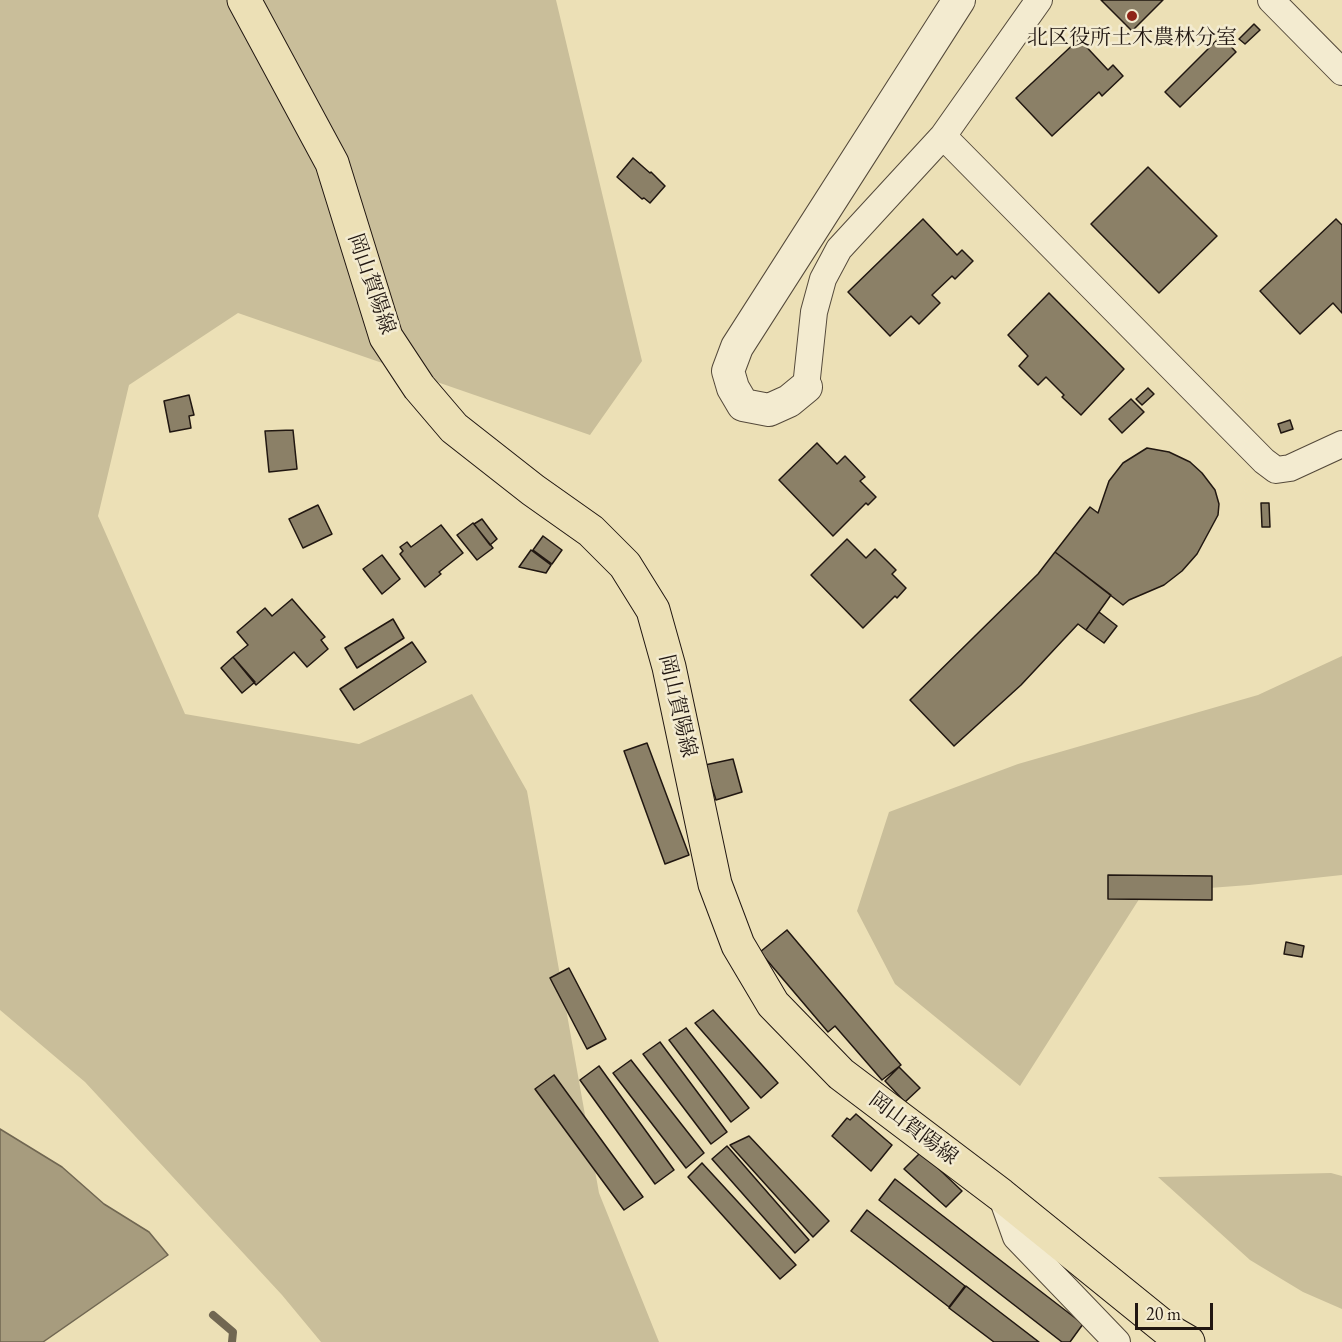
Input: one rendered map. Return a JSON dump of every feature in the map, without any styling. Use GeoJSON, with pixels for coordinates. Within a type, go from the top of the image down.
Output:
{"type":"FeatureCollection","features":[{"type":"Feature","properties":{"kind":"main road","name":"岡山賀陽線"},"geometry":{"type":"LineString","coordinates":[[244,0],[332,163],[386,337],[419,387],[454,428],[533,490],[591,531],[625,565],[652,610],[669,667],[715,884],[738,945],[773,1004],[841,1074],[1001,1195],[1169,1331],[1188,1342]]}},
{"type":"Feature","properties":{"kind":"street"},"geometry":{"type":"LineString","coordinates":[[959,0],[737,347],[728,371],[733,388],[743,405],[769,410],[789,401],[806,387],[814,312],[823,279],[840,249],[943,136],[1039,0]]}},
{"type":"Feature","properties":{"kind":"street"},"geometry":{"type":"LineString","coordinates":[[1271,0],[1342,72]]}},
{"type":"Feature","properties":{"kind":"street"},"geometry":{"type":"LineString","coordinates":[[943,136],[1263,461],[1276,470],[1290,468],[1342,444]]}},
{"type":"Feature","properties":{"kind":"street"},"geometry":{"type":"LineString","coordinates":[[1001,1195],[1016,1237],[1117,1342]]}},
{"type":"Feature","properties":{"kind":"shaded area"},"geometry":{"type":"Polygon","coordinates":[[[0,0],[556,0],[642,361],[590,435],[238,313],[129,385],[98,516],[185,714],[359,744],[472,694],[527,791],[599,1193],[659,1342],[321,1342],[282,1295],[85,1082],[0,1010],[0,0]]]}},
{"type":"Feature","properties":{"kind":"shaded area"},"geometry":{"type":"Polygon","coordinates":[[[1342,656],[1342,875],[1143,893],[1020,1086],[895,984],[857,911],[889,812],[1018,764],[1258,695],[1342,656]]]}},
{"type":"Feature","properties":{"kind":"shaded area"},"geometry":{"type":"Polygon","coordinates":[[[0,1129],[62,1167],[104,1204],[149,1232],[168,1255],[43,1342],[0,1342],[0,1129]]]}},
{"type":"Feature","properties":{"kind":"shaded area"},"geometry":{"type":"Polygon","coordinates":[[[1331,1173],[1342,1176],[1342,1309],[1303,1292],[1250,1260],[1158,1177],[1331,1173]]]}},
{"type":"Feature","properties":{"kind":"building","name":"北区役所土木農林分室"},"geometry":{"type":"Polygon","coordinates":[[[1101,0],[1163,0],[1132,31],[1101,0]]]}},
{"type":"Feature","properties":{"kind":"building"},"geometry":{"type":"Polygon","coordinates":[[[1254,24],[1260,30],[1245,44],[1239,39],[1254,24]]]}},
{"type":"Feature","properties":{"kind":"building"},"geometry":{"type":"Polygon","coordinates":[[[1221,36],[1236,52],[1180,107],[1165,92],[1221,36]]]}},
{"type":"Feature","properties":{"kind":"building"},"geometry":{"type":"Polygon","coordinates":[[[1079,39],[1108,70],[1113,65],[1123,76],[1102,96],[1099,92],[1052,136],[1016,98],[1079,39]]]}},
{"type":"Feature","properties":{"kind":"building"},"geometry":{"type":"Polygon","coordinates":[[[633,158],[665,186],[650,203],[642,199],[617,177],[633,158]]]}},
{"type":"Feature","properties":{"kind":"building"},"geometry":{"type":"Polygon","coordinates":[[[1148,167],[1217,236],[1159,293],[1091,224],[1148,167]]]}},
{"type":"Feature","properties":{"kind":"building"},"geometry":{"type":"Polygon","coordinates":[[[923,219],[957,255],[962,250],[973,261],[955,279],[952,276],[932,295],[940,303],[919,324],[911,316],[890,336],[848,292],[923,219]]]}},
{"type":"Feature","properties":{"kind":"building"},"geometry":{"type":"Polygon","coordinates":[[[1336,219],[1342,225],[1342,313],[1333,303],[1300,334],[1260,291],[1336,219]]]}},
{"type":"Feature","properties":{"kind":"building"},"geometry":{"type":"Polygon","coordinates":[[[1049,293],[1124,369],[1081,415],[1046,377],[1038,385],[1019,366],[1028,356],[1008,335],[1049,293]]]}},
{"type":"Feature","properties":{"kind":"building"},"geometry":{"type":"Polygon","coordinates":[[[1148,388],[1154,394],[1142,405],[1136,399],[1148,388]]]}},
{"type":"Feature","properties":{"kind":"building"},"geometry":{"type":"Polygon","coordinates":[[[189,395],[194,415],[189,416],[191,428],[170,432],[164,401],[189,395]]]}},
{"type":"Feature","properties":{"kind":"building"},"geometry":{"type":"Polygon","coordinates":[[[1131,399],[1144,412],[1122,433],[1109,419],[1131,399]]]}},
{"type":"Feature","properties":{"kind":"building"},"geometry":{"type":"Polygon","coordinates":[[[1290,420],[1293,429],[1281,433],[1278,424],[1290,420]]]}},
{"type":"Feature","properties":{"kind":"building"},"geometry":{"type":"Polygon","coordinates":[[[293,430],[297,469],[269,472],[265,431],[293,430]]]}},
{"type":"Feature","properties":{"kind":"building"},"geometry":{"type":"Polygon","coordinates":[[[817,443],[837,464],[845,456],[865,477],[860,481],[876,497],[868,505],[866,503],[833,536],[779,480],[817,443]]]}},
{"type":"Feature","properties":{"kind":"building"},"geometry":{"type":"Polygon","coordinates":[[[1147,448],[1169,452],[1190,462],[1202,473],[1215,490],[1219,504],[1218,515],[1197,554],[1182,571],[1164,585],[1129,600],[1123,605],[1055,552],[1090,507],[1098,513],[1109,481],[1123,463],[1147,448]]]}},
{"type":"Feature","properties":{"kind":"building"},"geometry":{"type":"Polygon","coordinates":[[[1261,503],[1269,503],[1270,527],[1262,527],[1261,503]]]}},
{"type":"Feature","properties":{"kind":"building"},"geometry":{"type":"Polygon","coordinates":[[[318,505],[332,534],[303,548],[289,519],[318,505]]]}},
{"type":"Feature","properties":{"kind":"building"},"geometry":{"type":"Polygon","coordinates":[[[482,519],[497,539],[490,545],[474,524],[482,519]]]}},
{"type":"Feature","properties":{"kind":"building"},"geometry":{"type":"Polygon","coordinates":[[[473,523],[493,548],[477,560],[457,535],[473,523]]]}},
{"type":"Feature","properties":{"kind":"building"},"geometry":{"type":"Polygon","coordinates":[[[441,525],[463,553],[439,572],[441,574],[425,587],[400,554],[403,551],[400,547],[407,542],[411,547],[441,525]]]}},
{"type":"Feature","properties":{"kind":"building"},"geometry":{"type":"Polygon","coordinates":[[[543,536],[562,550],[552,564],[533,550],[543,536]]]}},
{"type":"Feature","properties":{"kind":"building"},"geometry":{"type":"Polygon","coordinates":[[[847,539],[866,558],[875,549],[896,570],[892,574],[906,588],[863,628],[811,575],[847,539]]]}},
{"type":"Feature","properties":{"kind":"building"},"geometry":{"type":"Polygon","coordinates":[[[531,550],[551,565],[546,573],[519,567],[531,550]]]}},
{"type":"Feature","properties":{"kind":"building"},"geometry":{"type":"Polygon","coordinates":[[[1055,552],[1111,595],[1086,630],[1078,624],[1021,685],[954,746],[910,700],[1038,574],[1055,552]]]}},
{"type":"Feature","properties":{"kind":"building"},"geometry":{"type":"Polygon","coordinates":[[[382,555],[400,579],[382,594],[363,569],[382,555]]]}},
{"type":"Feature","properties":{"kind":"building"},"geometry":{"type":"Polygon","coordinates":[[[292,599],[325,637],[321,640],[328,649],[307,667],[294,652],[256,685],[233,657],[248,645],[237,632],[265,608],[272,616],[292,599]]]}},
{"type":"Feature","properties":{"kind":"building"},"geometry":{"type":"Polygon","coordinates":[[[1099,612],[1117,626],[1104,643],[1086,630],[1099,612]]]}},
{"type":"Feature","properties":{"kind":"building"},"geometry":{"type":"Polygon","coordinates":[[[393,619],[404,638],[357,668],[345,648],[393,619]]]}},
{"type":"Feature","properties":{"kind":"building"},"geometry":{"type":"Polygon","coordinates":[[[412,642],[426,662],[354,710],[340,689],[412,642]]]}},
{"type":"Feature","properties":{"kind":"building"},"geometry":{"type":"Polygon","coordinates":[[[233,657],[255,682],[242,693],[221,668],[233,657]]]}},
{"type":"Feature","properties":{"kind":"building"},"geometry":{"type":"Polygon","coordinates":[[[647,743],[689,855],[665,864],[624,751],[647,743]]]}},
{"type":"Feature","properties":{"kind":"building"},"geometry":{"type":"Polygon","coordinates":[[[733,759],[742,792],[716,800],[705,765],[733,759]]]}},
{"type":"Feature","properties":{"kind":"building"},"geometry":{"type":"Polygon","coordinates":[[[1108,875],[1212,876],[1212,900],[1108,899],[1108,875]]]}},
{"type":"Feature","properties":{"kind":"building"},"geometry":{"type":"Polygon","coordinates":[[[787,930],[901,1065],[882,1080],[835,1026],[828,1032],[760,952],[787,930]]]}},
{"type":"Feature","properties":{"kind":"building"},"geometry":{"type":"Polygon","coordinates":[[[1286,942],[1304,946],[1302,957],[1284,954],[1286,942]]]}},
{"type":"Feature","properties":{"kind":"building"},"geometry":{"type":"Polygon","coordinates":[[[569,968],[606,1039],[587,1049],[550,978],[569,968]]]}},
{"type":"Feature","properties":{"kind":"building"},"geometry":{"type":"Polygon","coordinates":[[[713,1010],[778,1083],[761,1098],[695,1023],[713,1010]]]}},
{"type":"Feature","properties":{"kind":"building"},"geometry":{"type":"Polygon","coordinates":[[[686,1028],[749,1108],[731,1122],[669,1040],[686,1028]]]}},
{"type":"Feature","properties":{"kind":"building"},"geometry":{"type":"Polygon","coordinates":[[[660,1042],[727,1132],[711,1144],[643,1054],[660,1042]]]}},
{"type":"Feature","properties":{"kind":"building"},"geometry":{"type":"Polygon","coordinates":[[[631,1060],[704,1153],[686,1168],[613,1073],[631,1060]]]}},
{"type":"Feature","properties":{"kind":"building"},"geometry":{"type":"Polygon","coordinates":[[[599,1066],[674,1170],[655,1184],[580,1080],[599,1066]]]}},
{"type":"Feature","properties":{"kind":"building"},"geometry":{"type":"Polygon","coordinates":[[[899,1067],[920,1088],[905,1102],[885,1081],[899,1067]]]}},
{"type":"Feature","properties":{"kind":"building"},"geometry":{"type":"Polygon","coordinates":[[[554,1075],[643,1197],[624,1210],[535,1089],[554,1075]]]}},
{"type":"Feature","properties":{"kind":"building"},"geometry":{"type":"Polygon","coordinates":[[[856,1114],[892,1145],[871,1171],[832,1136],[847,1118],[850,1120],[856,1114]]]}},
{"type":"Feature","properties":{"kind":"building"},"geometry":{"type":"Polygon","coordinates":[[[749,1136],[829,1221],[813,1237],[730,1145],[749,1136]]]}},
{"type":"Feature","properties":{"kind":"building"},"geometry":{"type":"Polygon","coordinates":[[[727,1146],[809,1240],[795,1253],[712,1159],[727,1146]]]}},
{"type":"Feature","properties":{"kind":"building"},"geometry":{"type":"Polygon","coordinates":[[[921,1152],[962,1191],[946,1207],[904,1169],[921,1152]]]}},
{"type":"Feature","properties":{"kind":"building"},"geometry":{"type":"Polygon","coordinates":[[[702,1163],[796,1265],[780,1279],[688,1177],[702,1163]]]}},
{"type":"Feature","properties":{"kind":"building"},"geometry":{"type":"Polygon","coordinates":[[[895,1179],[1083,1324],[1070,1342],[1062,1342],[879,1200],[895,1179]]]}},
{"type":"Feature","properties":{"kind":"building"},"geometry":{"type":"Polygon","coordinates":[[[867,1210],[965,1286],[949,1307],[851,1231],[867,1210]]]}},
{"type":"Feature","properties":{"kind":"building"},"geometry":{"type":"Polygon","coordinates":[[[966,1286],[1039,1342],[994,1342],[949,1308],[966,1286]]]}},
{"type":"Feature","properties":{"kind":"waterway"},"geometry":{"type":"LineString","coordinates":[[213,1315],[233,1332],[232,1342]]}},
{"type":"Feature","properties":{"kind":"place","name":"北区役所土木農林分室"},"geometry":{"type":"Point","coordinates":[1132,16]}}]}
